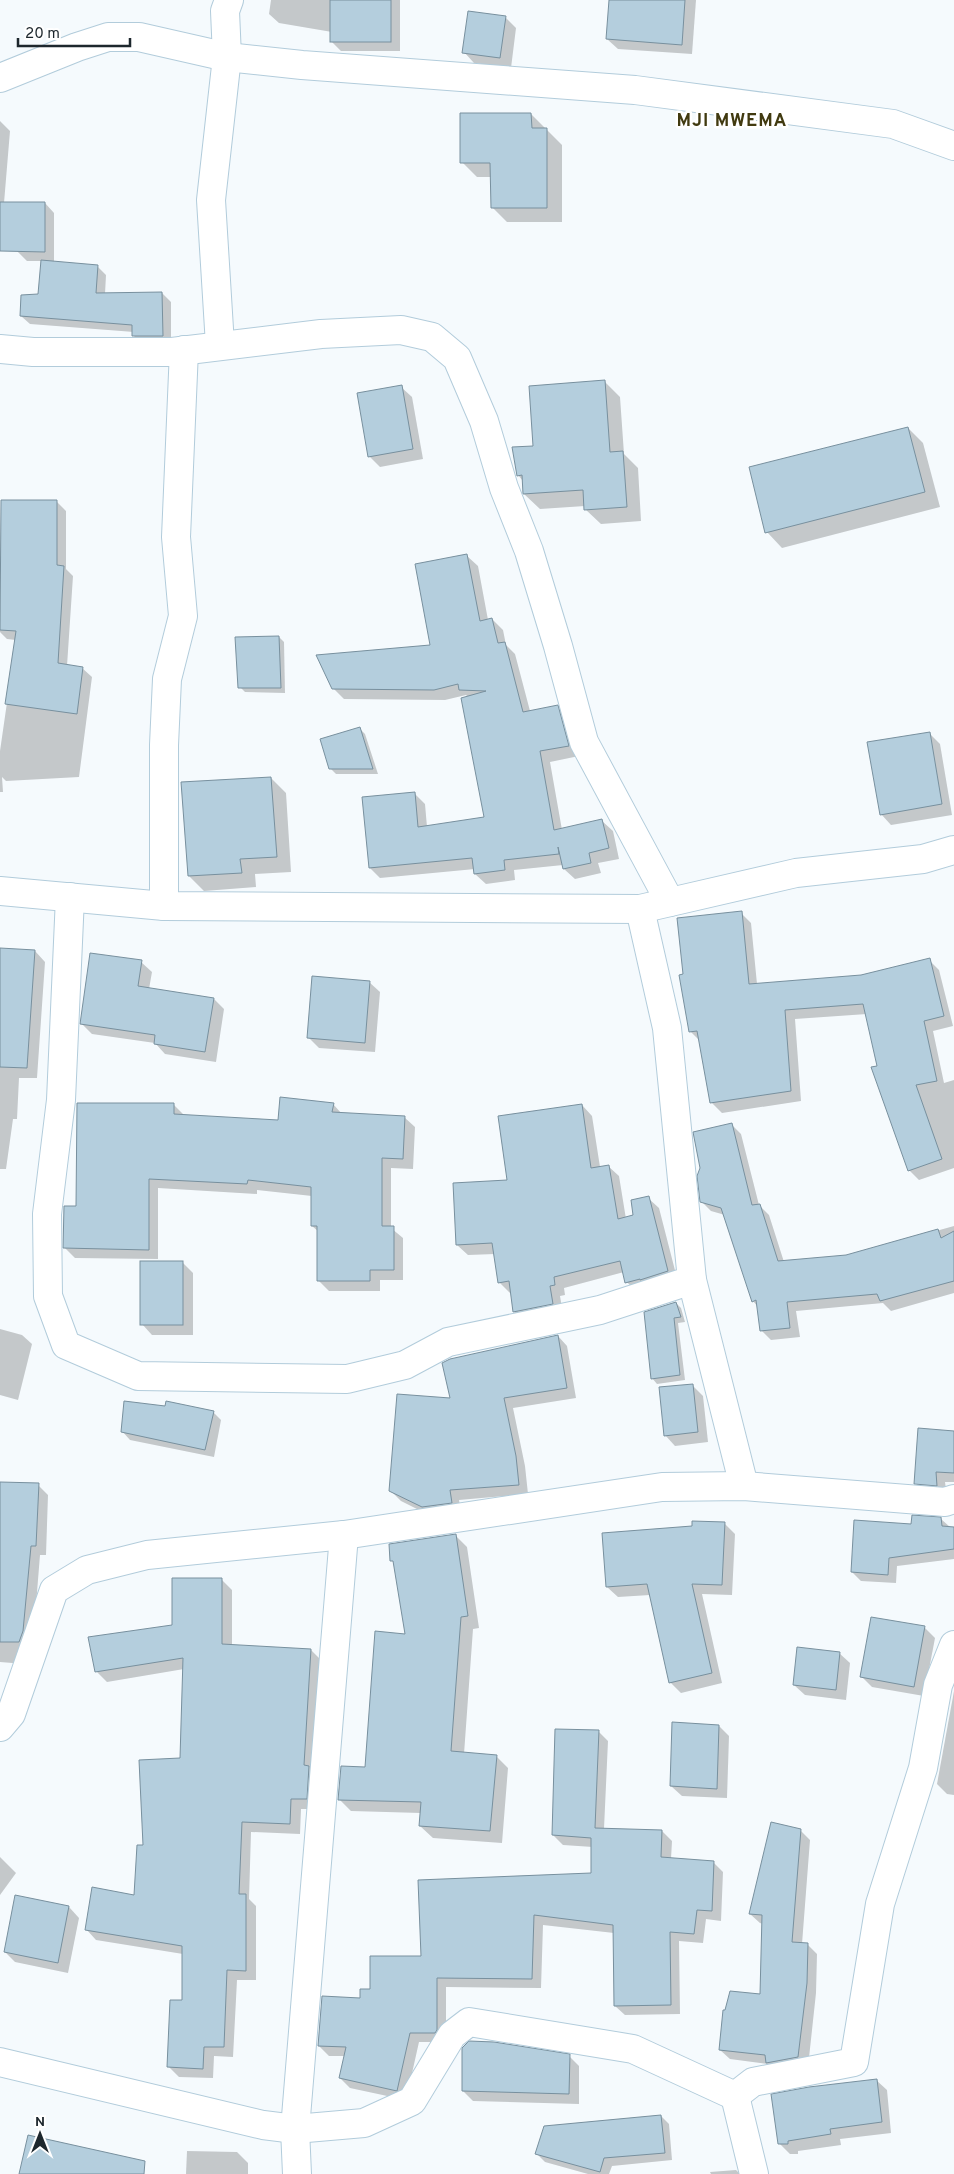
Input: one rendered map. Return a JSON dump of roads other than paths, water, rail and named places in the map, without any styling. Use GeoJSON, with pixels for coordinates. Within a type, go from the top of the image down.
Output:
{"type":"FeatureCollection","features":[{"type":"Feature","properties":{"kind":"street"},"geometry":{"type":"LineString","coordinates":[[220,345],[211,200],[227,56],[226,11],[229,0]]}},
{"type":"Feature","properties":{"kind":"street"},"geometry":{"type":"LineString","coordinates":[[0,78],[77,46],[108,37],[139,36],[227,56],[302,65],[635,90],[893,124],[954,146]]}},
{"type":"Feature","properties":{"kind":"street"},"geometry":{"type":"LineString","coordinates":[[0,349],[33,352],[172,352],[321,334],[401,330],[432,337],[457,358],[484,421],[504,488],[528,550],[558,646],[584,742],[670,902]]}},
{"type":"Feature","properties":{"kind":"street"},"geometry":{"type":"LineString","coordinates":[[164,906],[164,745],[167,679],[183,616],[176,537],[184,350]]}},
{"type":"Feature","properties":{"kind":"street"},"geometry":{"type":"LineString","coordinates":[[0,891],[164,906],[640,909],[796,872],[923,859],[954,850]]}},
{"type":"Feature","properties":{"kind":"street"},"geometry":{"type":"LineString","coordinates":[[70,897],[61,1100],[47,1214],[48,1296],[66,1345],[138,1376],[347,1379],[405,1365],[448,1342],[600,1310],[692,1280]]}},
{"type":"Feature","properties":{"kind":"street"},"geometry":{"type":"LineString","coordinates":[[640,909],[667,1028],[692,1280],[744,1486]]}},
{"type":"Feature","properties":{"kind":"street"},"geometry":{"type":"LineString","coordinates":[[0,1727],[11,1714],[54,1590],[87,1570],[147,1555],[344,1535],[662,1487],[744,1486],[945,1502],[954,1499]]}},
{"type":"Feature","properties":{"kind":"street"},"geometry":{"type":"LineString","coordinates":[[297,2174],[295,2129],[344,1535]]}},
{"type":"Feature","properties":{"kind":"street"},"geometry":{"type":"LineString","coordinates":[[735,2096],[753,2082],[854,2062],[880,1904],[923,1768],[938,1685],[954,1646]]}},
{"type":"Feature","properties":{"kind":"street"},"geometry":{"type":"LineString","coordinates":[[0,2062],[263,2125],[295,2129],[364,2122],[412,2101],[452,2035],[468,2022],[633,2049],[735,2096]]}},
{"type":"Feature","properties":{"kind":"street"},"geometry":{"type":"LineString","coordinates":[[735,2096],[754,2174]]}},
{"type":"Feature","properties":{"kind":"district","name":"MJI MWEMA"},"geometry":{"type":"Point","coordinates":[732,120]}}]}
